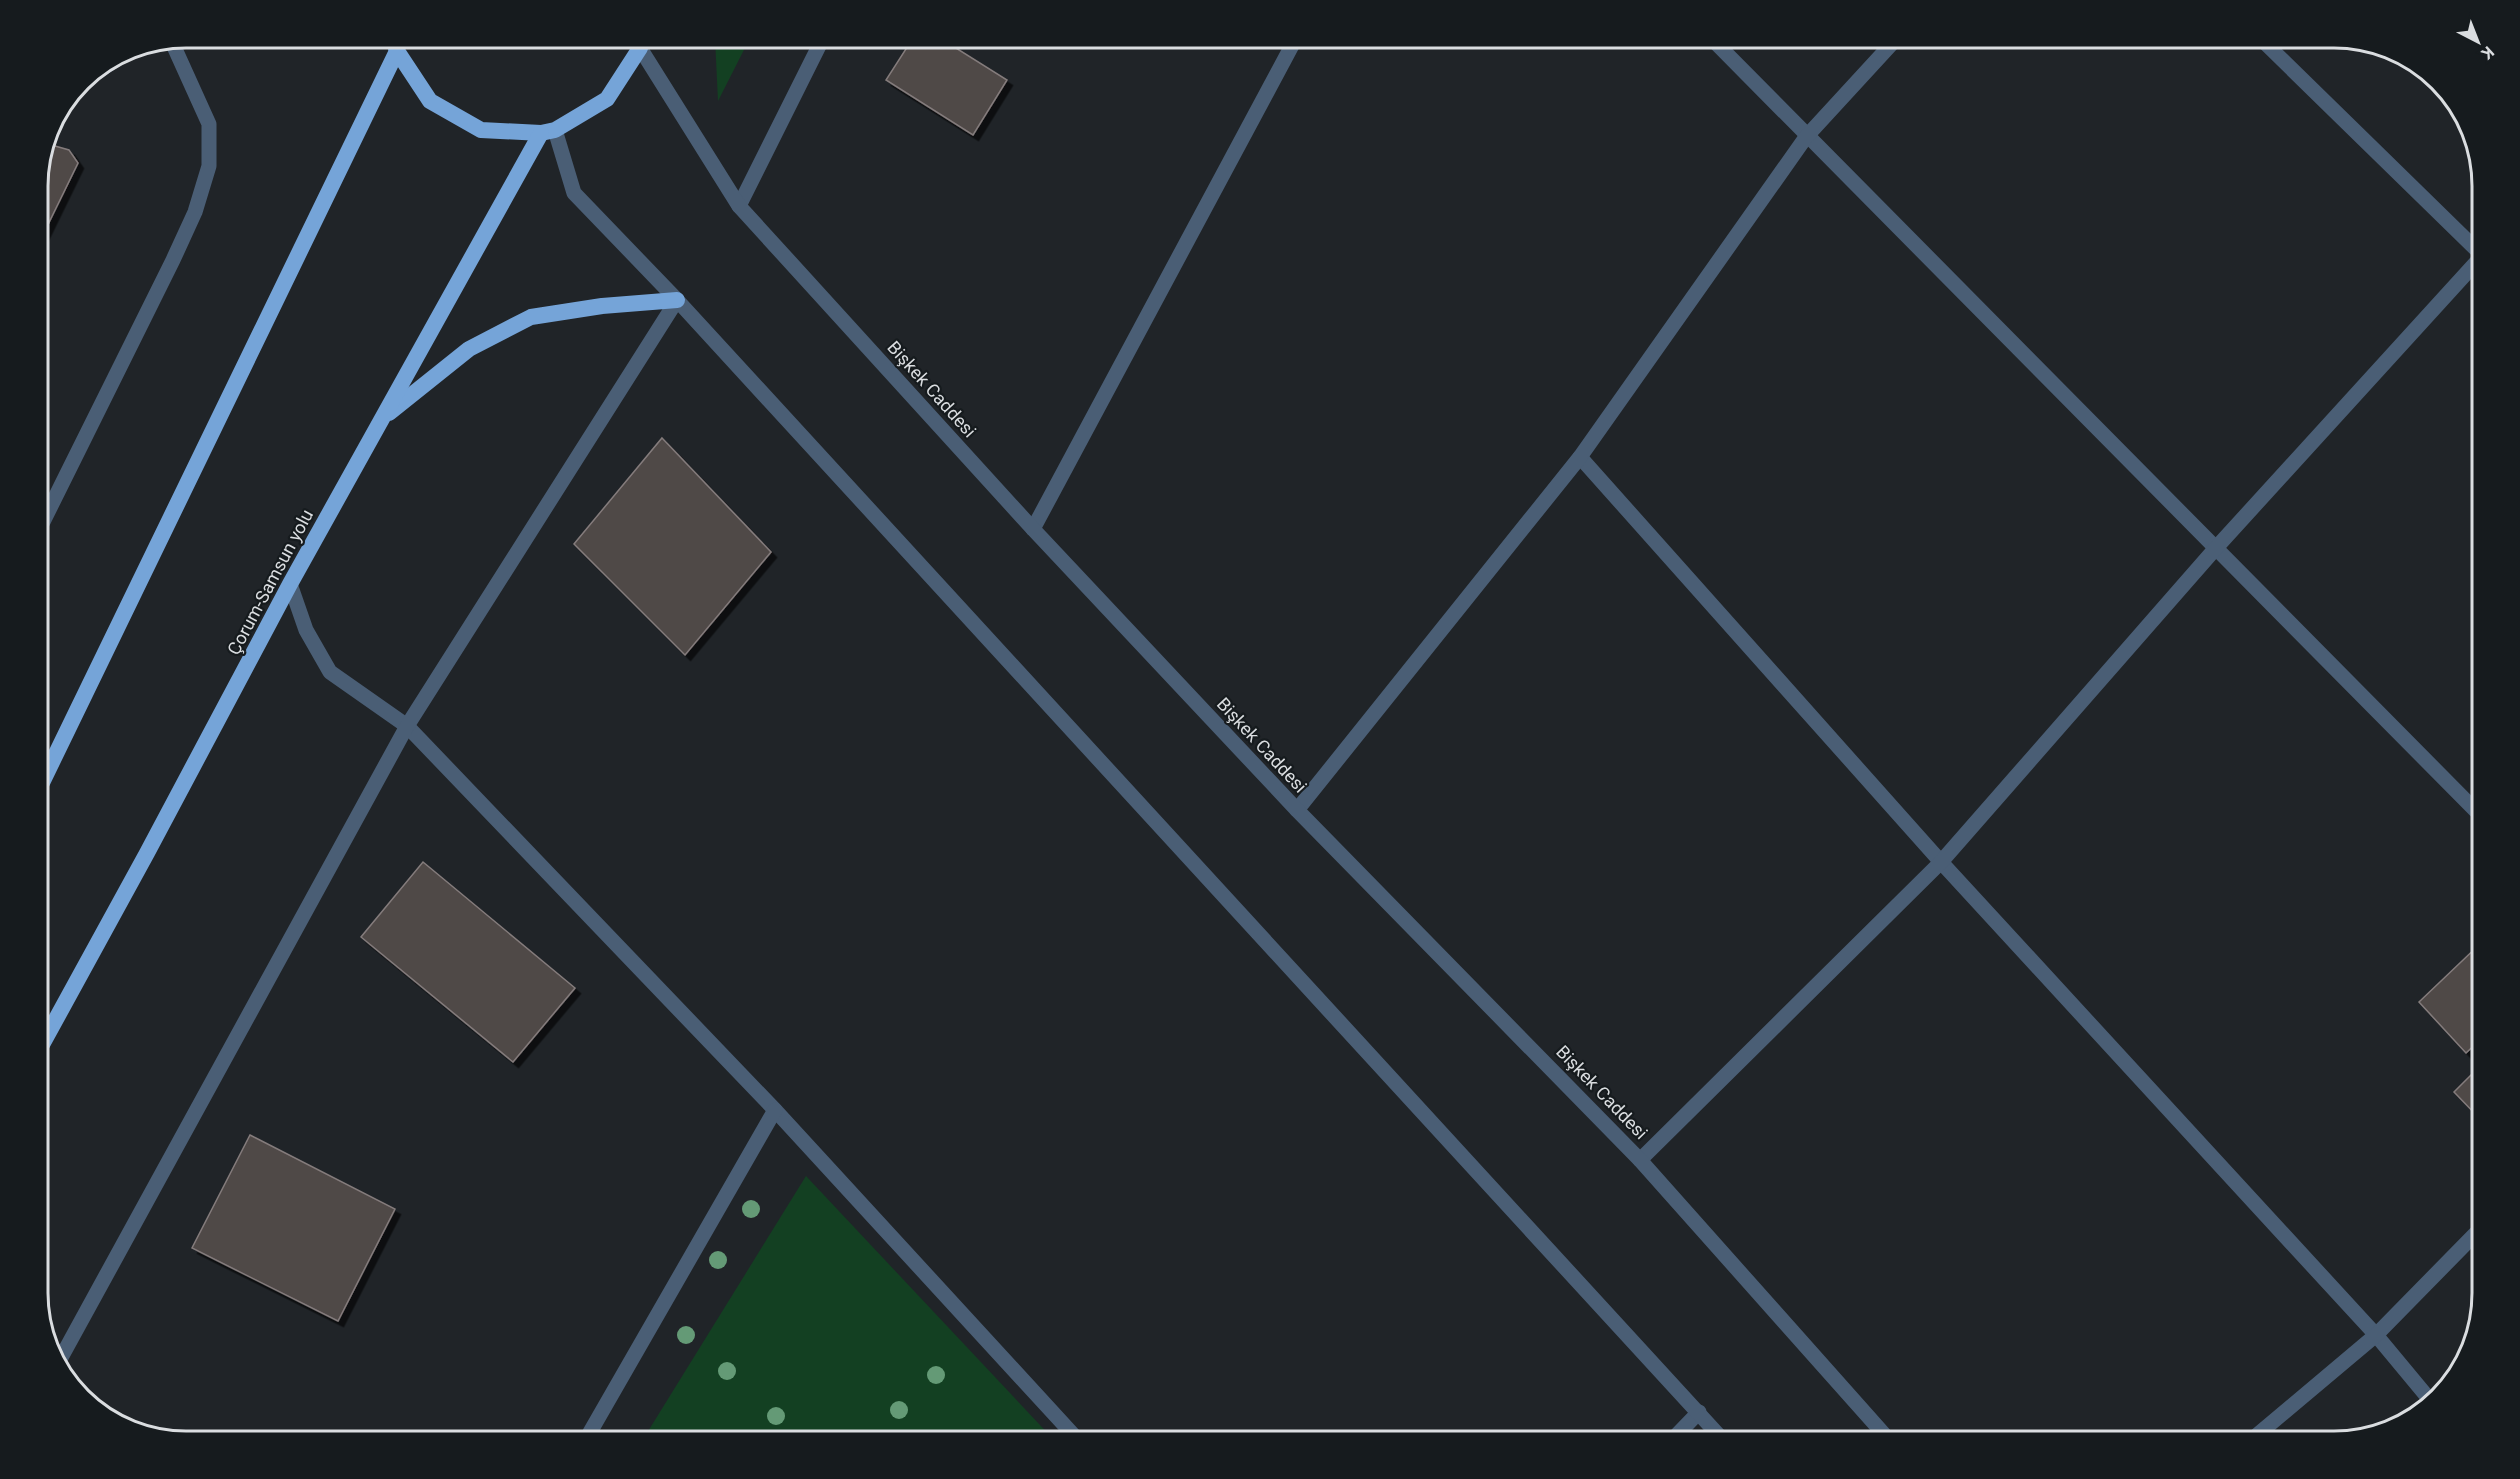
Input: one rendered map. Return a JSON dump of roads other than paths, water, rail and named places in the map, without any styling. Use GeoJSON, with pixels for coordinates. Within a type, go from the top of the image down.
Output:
{"type":"FeatureCollection","features":[{"type":"Feature","properties":{"kind":"highway"},"geometry":{"type":"LineString","coordinates":[[48,770],[393,48]]}},
{"type":"Feature","properties":{"kind":"highway"},"geometry":{"type":"LineString","coordinates":[[397,48],[430,101],[482,130],[548,131]]}},
{"type":"Feature","properties":{"kind":"highway","name":"Çorum-Samsun yolu"},"geometry":{"type":"LineString","coordinates":[[48,1034],[381,419],[548,131],[607,99],[637,48]]}},
{"type":"Feature","properties":{"kind":"highway"},"geometry":{"type":"LineString","coordinates":[[381,419],[469,349],[531,317],[602,306],[677,300]]}},
{"type":"Feature","properties":{"kind":"street"},"geometry":{"type":"LineString","coordinates":[[48,511],[173,260],[195,212],[209,166],[209,124],[175,48]]}},
{"type":"Feature","properties":{"kind":"street","name":"Bişkek Caddesi"},"geometry":{"type":"LineString","coordinates":[[643,48],[740,206],[1033,529],[1297,810],[1641,1160],[1880,1431]]}},
{"type":"Feature","properties":{"kind":"street"},"geometry":{"type":"LineString","coordinates":[[740,206],[818,48]]}},
{"type":"Feature","properties":{"kind":"street"},"geometry":{"type":"LineString","coordinates":[[1033,529],[1291,48]]}},
{"type":"Feature","properties":{"kind":"street"},"geometry":{"type":"LineString","coordinates":[[1720,48],[2472,807]]}},
{"type":"Feature","properties":{"kind":"street"},"geometry":{"type":"LineString","coordinates":[[1297,810],[1580,457],[1806,137],[1889,48]]}},
{"type":"Feature","properties":{"kind":"street"},"geometry":{"type":"LineString","coordinates":[[2270,48],[2472,246]]}},
{"type":"Feature","properties":{"kind":"street"},"geometry":{"type":"LineString","coordinates":[[548,131],[574,193],[677,300],[1715,1431]]}},
{"type":"Feature","properties":{"kind":"street"},"geometry":{"type":"LineString","coordinates":[[1641,1160],[1941,862],[2215,549],[2472,267]]}},
{"type":"Feature","properties":{"kind":"street"},"geometry":{"type":"LineString","coordinates":[[63,1354],[407,726],[677,300]]}},
{"type":"Feature","properties":{"kind":"street"},"geometry":{"type":"LineString","coordinates":[[1580,457],[1941,862],[2376,1335],[2426,1395]]}},
{"type":"Feature","properties":{"kind":"street"},"geometry":{"type":"LineString","coordinates":[[290,584],[306,630],[330,672],[407,726],[775,1110],[1069,1431]]}},
{"type":"Feature","properties":{"kind":"street"},"geometry":{"type":"LineString","coordinates":[[591,1431],[775,1110]]}},
{"type":"Feature","properties":{"kind":"street"},"geometry":{"type":"LineString","coordinates":[[2263,1431],[2376,1335],[2472,1237]]}},
{"type":"Feature","properties":{"kind":"street"},"geometry":{"type":"LineString","coordinates":[[1681,1431],[1699,1412]]}}]}
